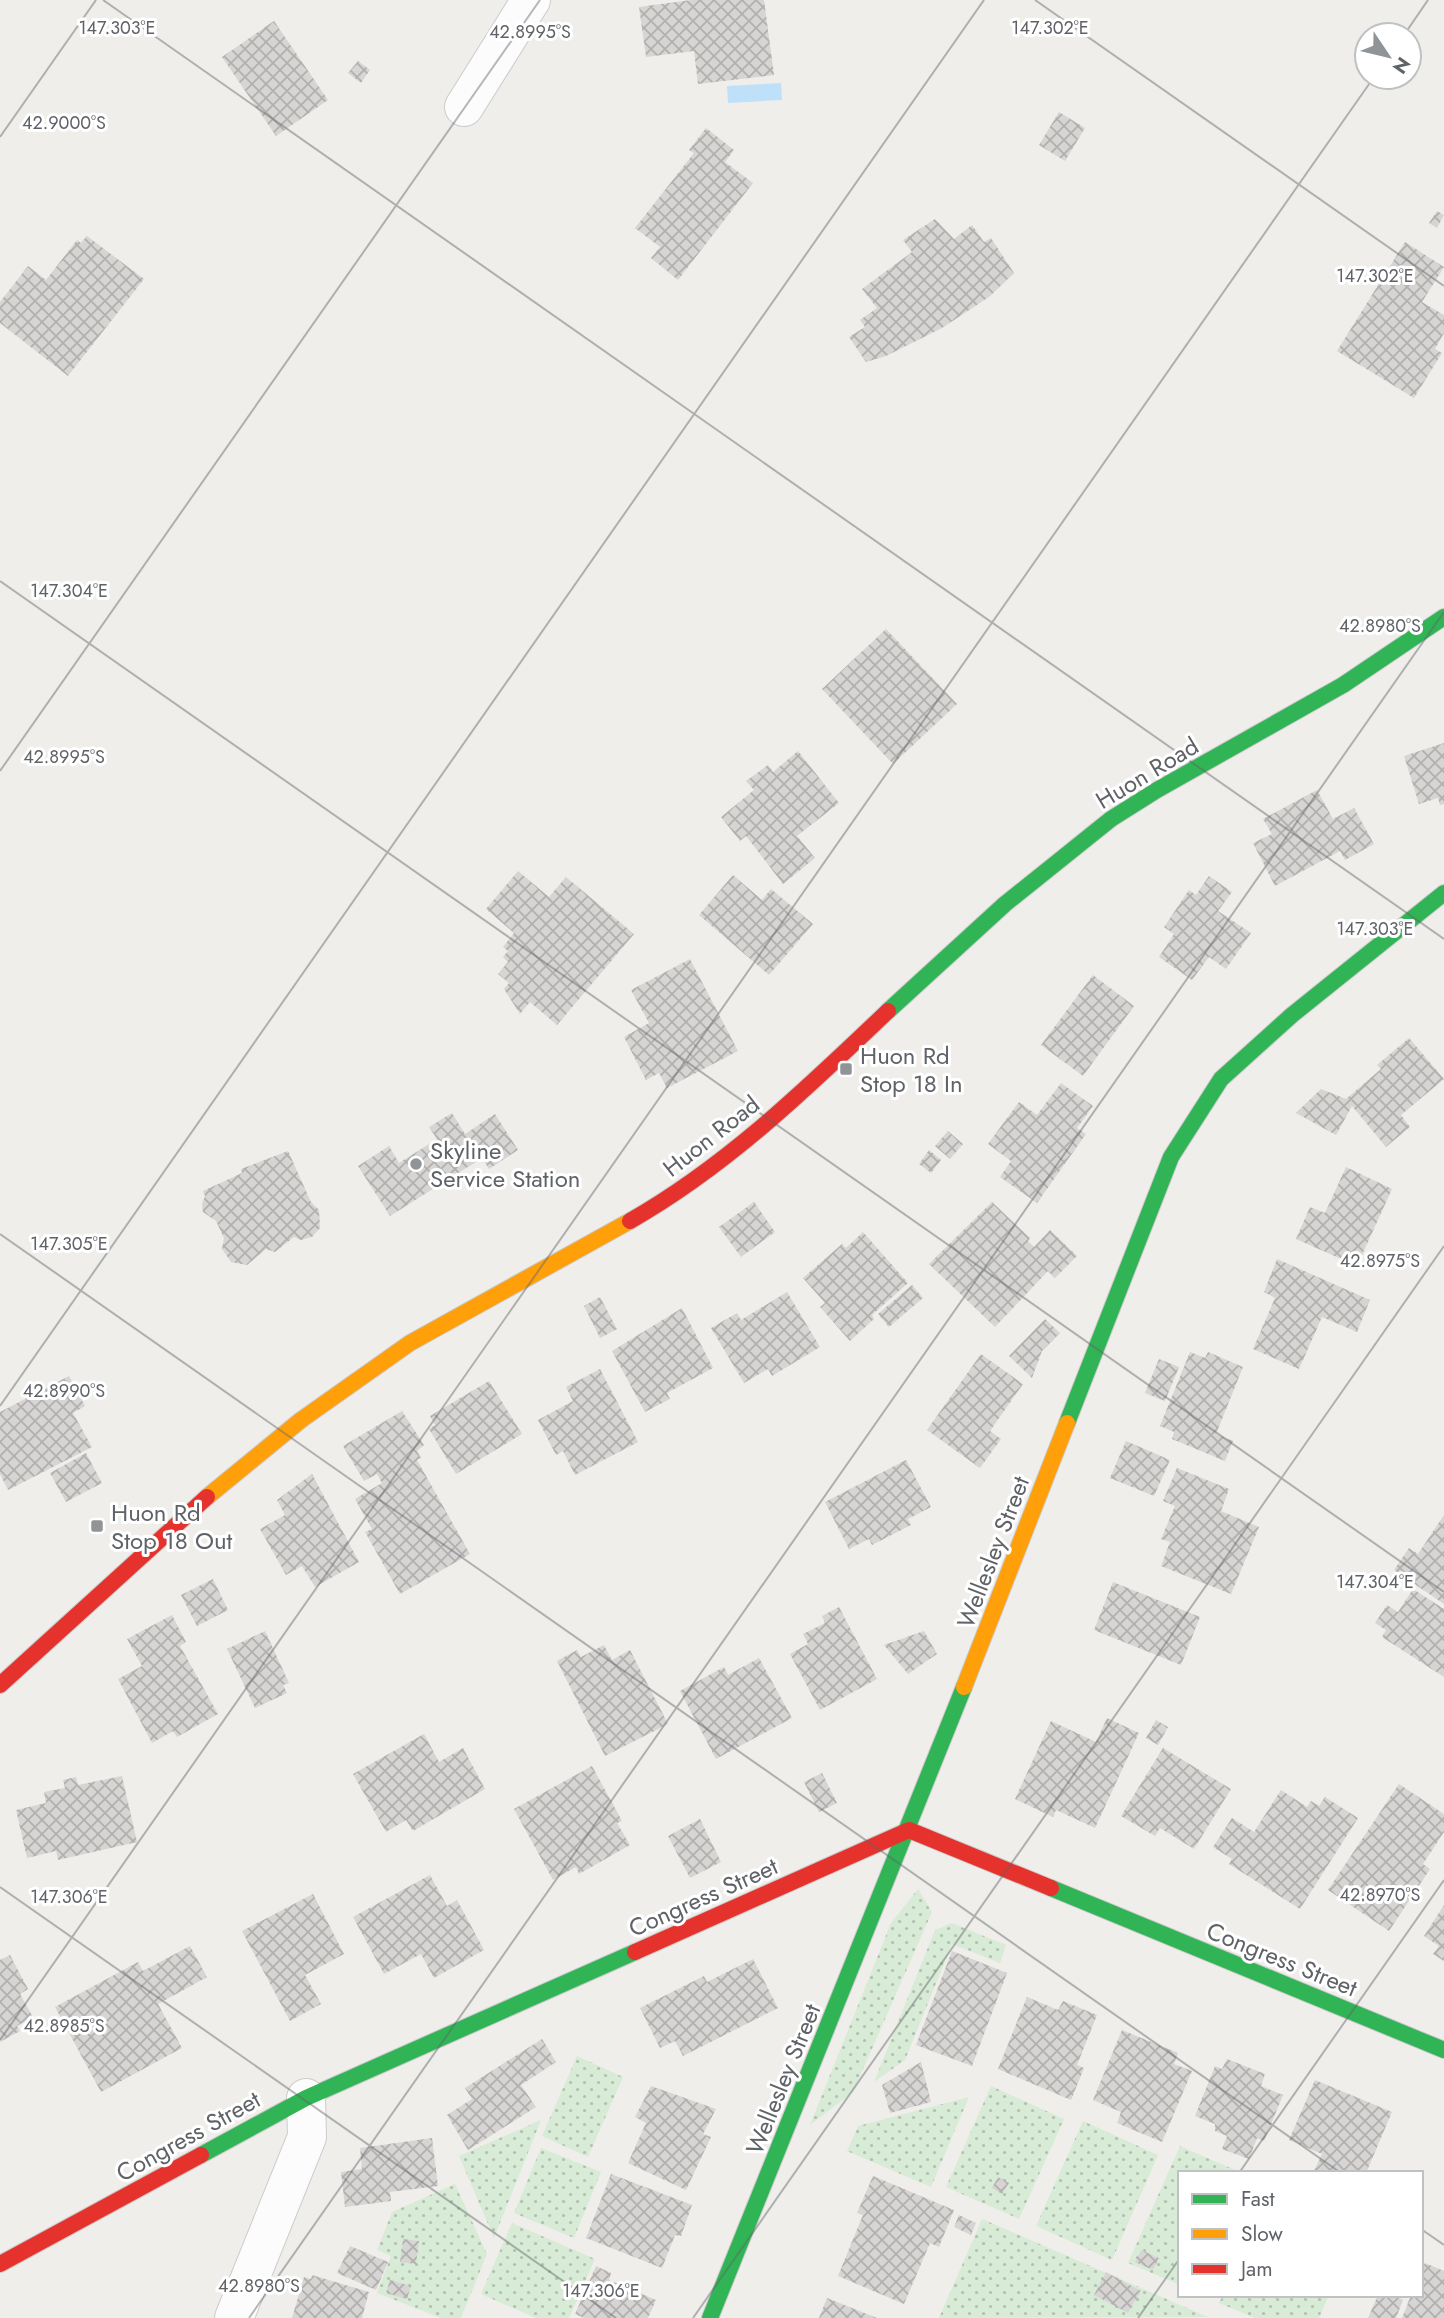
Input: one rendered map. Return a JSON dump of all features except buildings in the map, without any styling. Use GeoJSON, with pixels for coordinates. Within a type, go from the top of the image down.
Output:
{"type":"FeatureCollection","features":[{"type":"Feature","properties":{"kind":"street"},"geometry":{"type":"LineString","coordinates":[[464,107],[531,0]]}},
{"type":"Feature","properties":{"kind":"street","name":"Huon Road"},"geometry":{"type":"LineString","coordinates":[[0,1685],[217,1489],[288,1430],[356,1379],[410,1343],[485,1300],[641,1216],[711,1168],[774,1118],[1052,863],[1115,816],[1376,665],[1444,617]]}},
{"type":"Feature","properties":{"kind":"street","name":"Wellesley Street"},"geometry":{"type":"LineString","coordinates":[[710,2318],[909,1830],[1171,1157],[1221,1079],[1292,1015],[1444,893]]}},
{"type":"Feature","properties":{"kind":"street","name":"Congress Street"},"geometry":{"type":"LineString","coordinates":[[0,2264],[306,2098],[909,1830],[1444,2050]]}},
{"type":"Feature","properties":{"kind":"street"},"geometry":{"type":"LineString","coordinates":[[234,2318],[307,2137],[306,2098]]}},
{"type":"Feature","properties":{"kind":"green space"},"geometry":{"type":"Polygon","coordinates":[[[918,1889],[932,1912],[853,2092],[810,2125],[891,1923],[918,1889]]]}},
{"type":"Feature","properties":{"kind":"green space"},"geometry":{"type":"Polygon","coordinates":[[[952,1923],[1006,1945],[1000,1963],[952,1944],[905,2060],[874,2082],[935,1930],[952,1923]]]}},
{"type":"Feature","properties":{"kind":"green space"},"geometry":{"type":"Polygon","coordinates":[[[577,2056],[623,2077],[588,2157],[542,2136],[577,2056]]]}},
{"type":"Feature","properties":{"kind":"green space"},"geometry":{"type":"Polygon","coordinates":[[[991,2086],[1064,2119],[1019,2219],[946,2187],[991,2086]]]}},
{"type":"Feature","properties":{"kind":"green space"},"geometry":{"type":"Polygon","coordinates":[[[969,2097],[931,2187],[847,2151],[858,2126],[969,2097]]]}},
{"type":"Feature","properties":{"kind":"green space"},"geometry":{"type":"Polygon","coordinates":[[[541,2120],[494,2238],[459,2156],[541,2120]]]}},
{"type":"Feature","properties":{"kind":"green space"},"geometry":{"type":"Polygon","coordinates":[[[1083,2121],[1158,2155],[1112,2260],[1036,2226],[1083,2121]]]}},
{"type":"Feature","properties":{"kind":"green space"},"geometry":{"type":"Polygon","coordinates":[[[1180,2146],[1237,2171],[1178,2171],[1178,2284],[1128,2263],[1180,2146]]]}},
{"type":"Feature","properties":{"kind":"green space"},"geometry":{"type":"Polygon","coordinates":[[[541,2148],[601,2172],[574,2238],[514,2213],[541,2148]]]}},
{"type":"Feature","properties":{"kind":"green space"},"geometry":{"type":"Polygon","coordinates":[[[455,2184],[487,2254],[461,2318],[441,2318],[377,2293],[391,2256],[377,2250],[392,2212],[455,2184]]]}},
{"type":"Feature","properties":{"kind":"green space"},"geometry":{"type":"Polygon","coordinates":[[[982,2219],[1208,2317],[939,2318],[982,2219]]]}},
{"type":"Feature","properties":{"kind":"green space"},"geometry":{"type":"Polygon","coordinates":[[[512,2223],[595,2259],[569,2318],[536,2318],[481,2294],[512,2223]]]}},
{"type":"Feature","properties":{"kind":"green space"},"geometry":{"type":"Polygon","coordinates":[[[1222,2297],[1328,2297],[1319,2318],[1255,2318],[1219,2303],[1222,2297]]]}},
{"type":"Feature","properties":{"kind":"water"},"geometry":{"type":"Polygon","coordinates":[[[781,83],[782,100],[728,103],[727,86],[781,83]]]}},
{"type":"Feature","properties":{"kind":"traffic: fast"},"geometry":{"type":"LineString","coordinates":[[888,1011],[1005,904],[1111,819],[1157,790],[1343,685],[1444,617]]}},
{"type":"Feature","properties":{"kind":"traffic: fast"},"geometry":{"type":"LineString","coordinates":[[1067,1423],[1171,1157],[1221,1079],[1292,1015],[1444,893]]}},
{"type":"Feature","properties":{"kind":"traffic: fast"},"geometry":{"type":"LineString","coordinates":[[710,2318],[964,1687]]}},
{"type":"Feature","properties":{"kind":"traffic: fast"},"geometry":{"type":"LineString","coordinates":[[1051,1888],[1444,2050]]}},
{"type":"Feature","properties":{"kind":"traffic: fast"},"geometry":{"type":"LineString","coordinates":[[201,2155],[306,2098],[635,1952]]}},
{"type":"Feature","properties":{"kind":"traffic: slow"},"geometry":{"type":"LineString","coordinates":[[207,1497],[301,1420],[410,1343],[630,1221]]}},
{"type":"Feature","properties":{"kind":"traffic: slow"},"geometry":{"type":"LineString","coordinates":[[964,1687],[1067,1423]]}},
{"type":"Feature","properties":{"kind":"traffic: jam"},"geometry":{"type":"LineString","coordinates":[[630,1221],[700,1175],[765,1124],[888,1011]]}},
{"type":"Feature","properties":{"kind":"traffic: jam"},"geometry":{"type":"LineString","coordinates":[[0,1685],[207,1497]]}},
{"type":"Feature","properties":{"kind":"traffic: jam"},"geometry":{"type":"LineString","coordinates":[[635,1952],[909,1830],[1051,1888]]}},
{"type":"Feature","properties":{"kind":"traffic: jam"},"geometry":{"type":"LineString","coordinates":[[0,2264],[201,2155]]}},
{"type":"Feature","properties":{"kind":"place","name":"Huon Rd Stop 18 In"},"geometry":{"type":"Point","coordinates":[846,1069]}},
{"type":"Feature","properties":{"kind":"place","name":"Skyline Service Station"},"geometry":{"type":"Point","coordinates":[416,1164]}},
{"type":"Feature","properties":{"kind":"place","name":"Huon Rd Stop 18 Out"},"geometry":{"type":"Point","coordinates":[97,1526]}}]}
